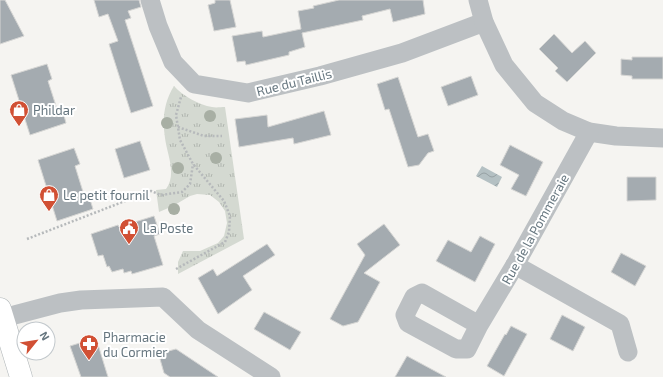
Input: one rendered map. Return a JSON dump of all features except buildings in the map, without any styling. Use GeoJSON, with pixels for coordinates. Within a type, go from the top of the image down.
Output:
{"type":"FeatureCollection","features":[{"type":"Feature","properties":{"kind":"main road"},"geometry":{"type":"LineString","coordinates":[[2,314],[21,377]]}},
{"type":"Feature","properties":{"kind":"street"},"geometry":{"type":"LineString","coordinates":[[150,0],[158,26],[173,62],[194,84]]}},
{"type":"Feature","properties":{"kind":"street"},"geometry":{"type":"LineString","coordinates":[[478,0],[484,22],[504,65],[535,103],[563,121],[589,132],[616,136],[663,138]]}},
{"type":"Feature","properties":{"kind":"street","name":"Rue du Taillis"},"geometry":{"type":"LineString","coordinates":[[194,84],[248,93],[320,76],[402,52],[484,22]]}},
{"type":"Feature","properties":{"kind":"street","name":"Rue de la Pommeraie"},"geometry":{"type":"LineString","coordinates":[[479,325],[515,265],[589,132]]}},
{"type":"Feature","properties":{"kind":"street"},"geometry":{"type":"LineString","coordinates":[[515,265],[620,324],[628,352]]}},
{"type":"Feature","properties":{"kind":"street"},"geometry":{"type":"LineString","coordinates":[[2,314],[81,300],[163,297],[198,330],[271,377]]}},
{"type":"Feature","properties":{"kind":"path"},"geometry":{"type":"LineString","coordinates":[[176,269],[225,242],[229,232],[230,216],[224,201],[193,164],[180,140],[176,115],[182,95],[194,84]]}},
{"type":"Feature","properties":{"kind":"path"},"geometry":{"type":"LineString","coordinates":[[178,127],[204,136],[222,136]]}},
{"type":"Feature","properties":{"kind":"path"},"geometry":{"type":"LineString","coordinates":[[27,239],[151,192],[161,195],[182,192],[190,184],[193,164]]}},
{"type":"Feature","properties":{"kind":"green space"},"geometry":{"type":"Polygon","coordinates":[[[174,86],[187,97],[197,102],[207,106],[225,107],[244,239],[178,274],[178,262],[183,251],[200,251],[218,243],[224,236],[227,223],[225,211],[219,202],[210,195],[197,194],[190,196],[159,212],[156,190],[166,189],[171,177],[164,131],[164,117],[166,104],[174,86]]]}},
{"type":"Feature","properties":{"kind":"water"},"geometry":{"type":"Polygon","coordinates":[[[482,166],[502,177],[497,187],[476,176],[482,166]]]}},
{"type":"Feature","properties":{"kind":"place","name":"Phildar"},"geometry":{"type":"Point","coordinates":[19,127]}},
{"type":"Feature","properties":{"kind":"place","name":"Le petit fournil"},"geometry":{"type":"Point","coordinates":[49,212]}},
{"type":"Feature","properties":{"kind":"place","name":"La Poste"},"geometry":{"type":"Point","coordinates":[129,245]}},
{"type":"Feature","properties":{"kind":"place","name":"Pharmacie du Cormier"},"geometry":{"type":"Point","coordinates":[89,361]}}]}
